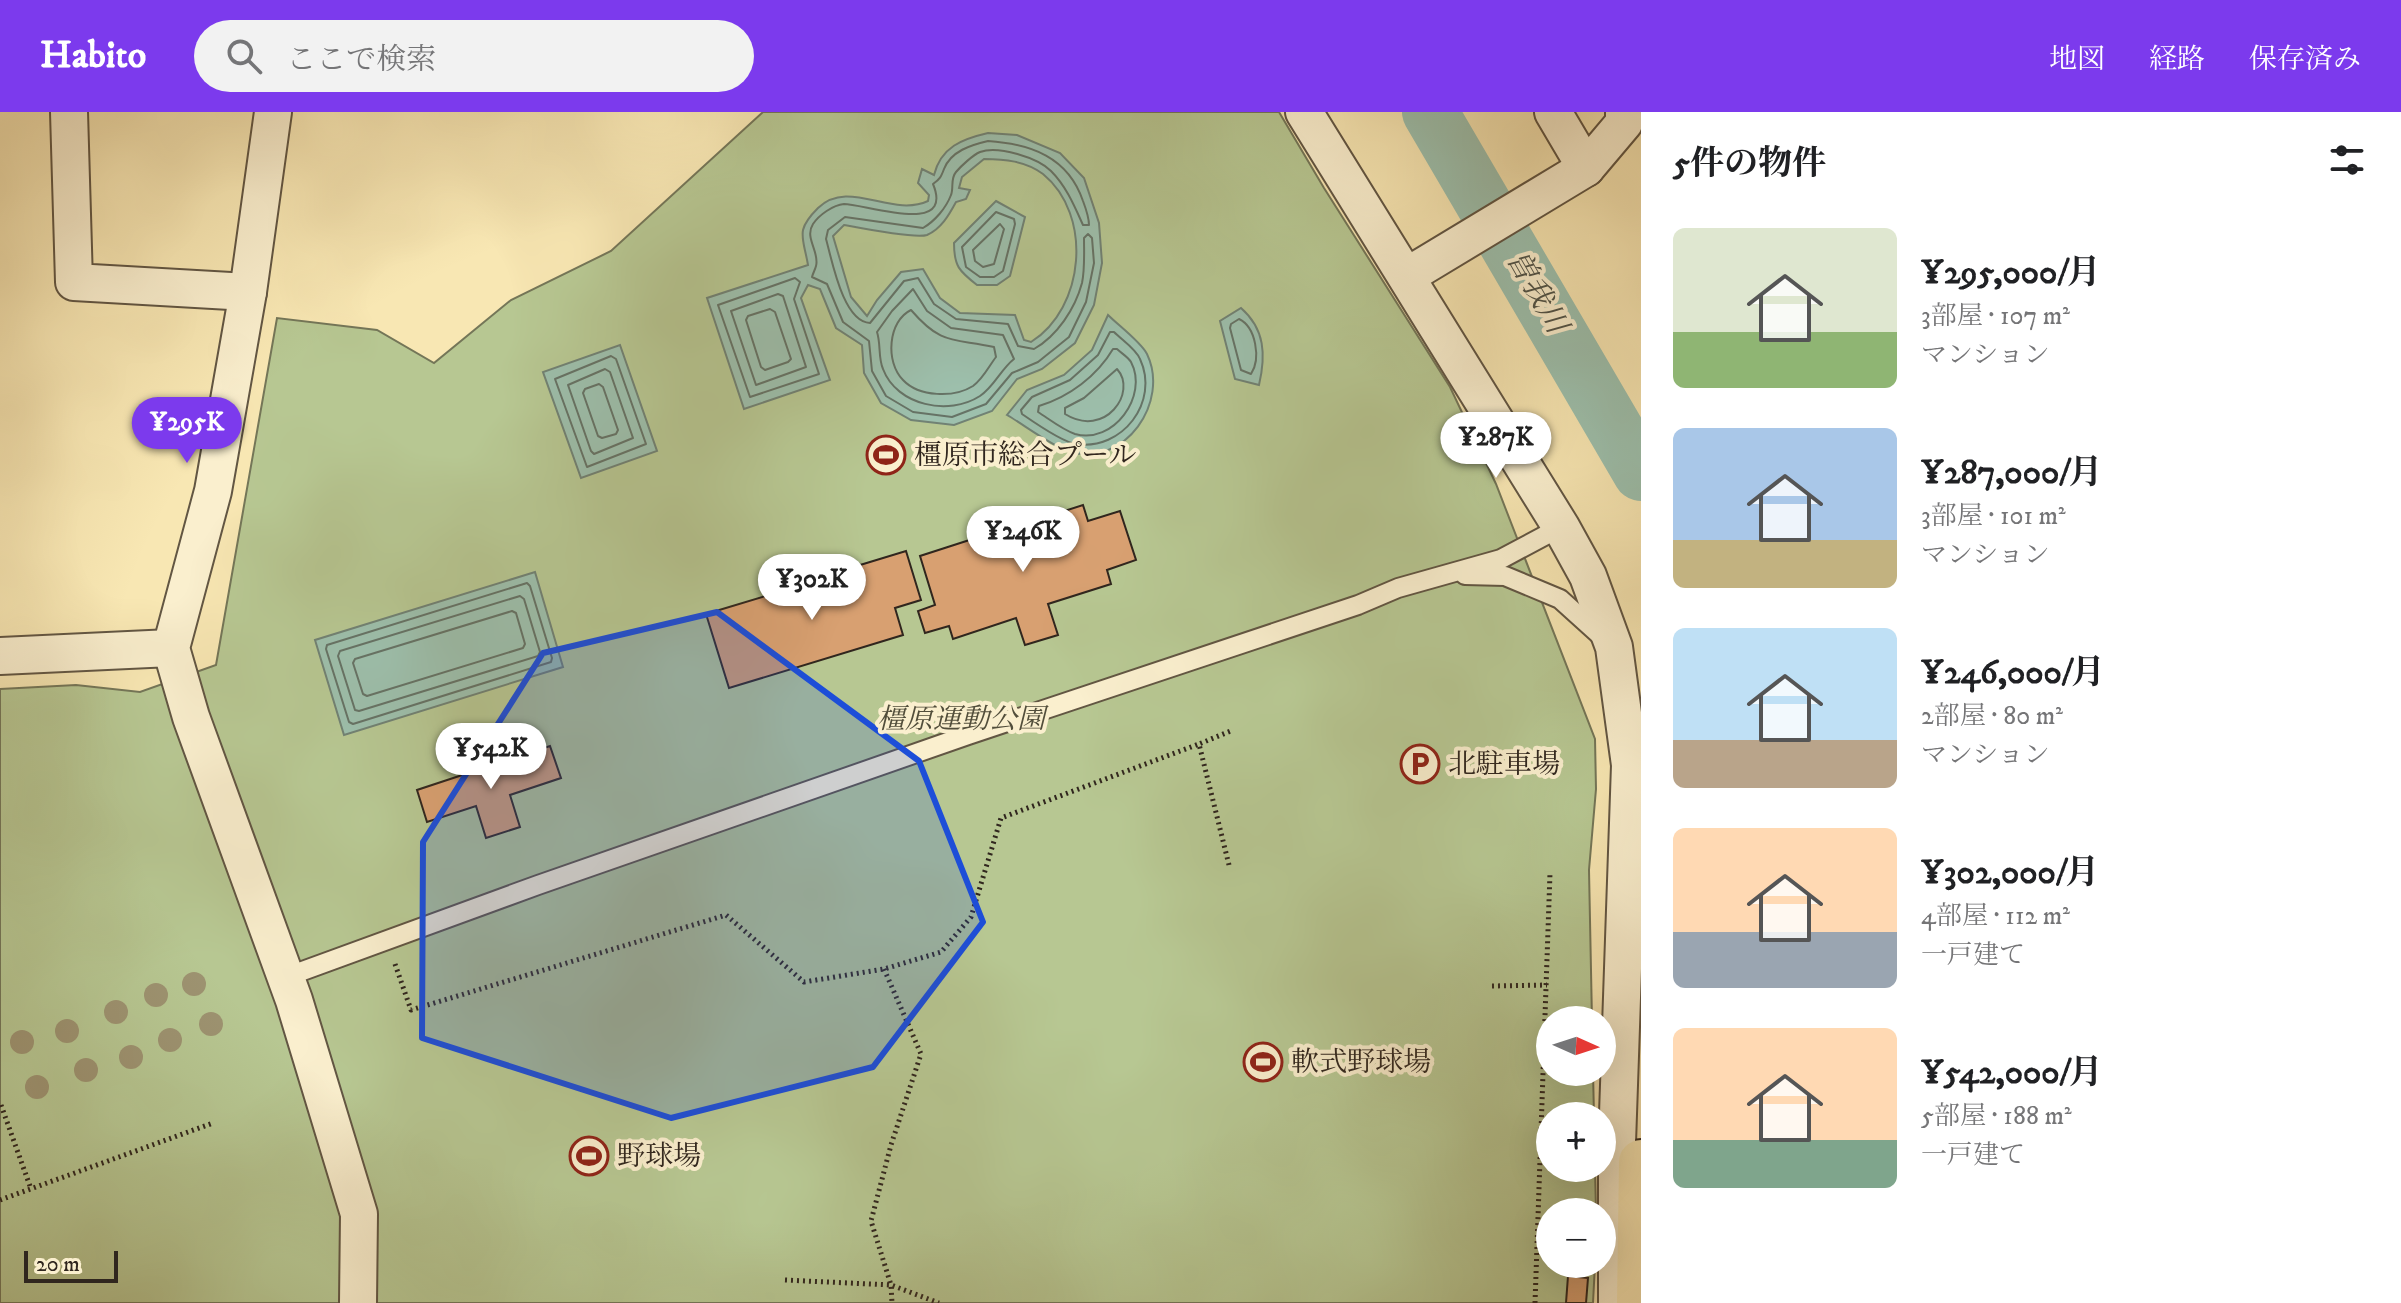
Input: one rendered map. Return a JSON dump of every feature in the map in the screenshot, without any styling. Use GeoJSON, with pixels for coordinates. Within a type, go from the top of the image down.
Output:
{"type":"FeatureCollection","features":[{"type":"Feature","properties":{"kind":"highway"},"geometry":{"type":"LineString","coordinates":[[1639,1303],[1641,1162]]}},
{"type":"Feature","properties":{"kind":"street"},"geometry":{"type":"LineString","coordinates":[[69,112],[74,282],[248,292]]}},
{"type":"Feature","properties":{"kind":"street"},"geometry":{"type":"LineString","coordinates":[[273,112],[248,292],[213,491],[171,648],[191,717],[286,977],[359,1214],[358,1303]]}},
{"type":"Feature","properties":{"kind":"street"},"geometry":{"type":"LineString","coordinates":[[1304,112],[1414,272],[1588,576],[1614,647],[1630,765],[1631,1036],[1617,1143],[1617,1303]]}},
{"type":"Feature","properties":{"kind":"street"},"geometry":{"type":"LineString","coordinates":[[1553,112],[1580,171]]}},
{"type":"Feature","properties":{"kind":"street"},"geometry":{"type":"LineString","coordinates":[[1414,272],[1580,171],[1624,123],[1624,112]]}},
{"type":"Feature","properties":{"kind":"street"},"geometry":{"type":"LineString","coordinates":[[0,656],[171,648]]}},
{"type":"Feature","properties":{"kind":"lane"},"geometry":{"type":"LineString","coordinates":[[286,977],[538,885],[968,735],[1358,605],[1398,588],[1501,559],[1561,527]]}},
{"type":"Feature","properties":{"kind":"lane"},"geometry":{"type":"LineString","coordinates":[[1447,575],[1505,576],[1560,599],[1614,647]]}},
{"type":"Feature","properties":{"kind":"path"},"geometry":{"type":"LineString","coordinates":[[395,964],[411,1010],[726,915],[804,982],[884,969],[941,952],[971,917],[1001,818],[1233,730]]}},
{"type":"Feature","properties":{"kind":"path"},"geometry":{"type":"LineString","coordinates":[[1199,744],[1229,865]]}},
{"type":"Feature","properties":{"kind":"path"},"geometry":{"type":"LineString","coordinates":[[1535,1303],[1550,873]]}},
{"type":"Feature","properties":{"kind":"path"},"geometry":{"type":"LineString","coordinates":[[884,969],[921,1054],[891,1145],[871,1221],[891,1285],[892,1303]]}},
{"type":"Feature","properties":{"kind":"path"},"geometry":{"type":"LineString","coordinates":[[1492,986],[1547,985]]}},
{"type":"Feature","properties":{"kind":"path"},"geometry":{"type":"LineString","coordinates":[[1,1105],[31,1189]]}},
{"type":"Feature","properties":{"kind":"path"},"geometry":{"type":"LineString","coordinates":[[0,1200],[213,1123]]}},
{"type":"Feature","properties":{"kind":"path"},"geometry":{"type":"LineString","coordinates":[[785,1280],[891,1285],[939,1303]]}},
{"type":"Feature","properties":{"kind":"highlighted area"},"geometry":{"type":"Polygon","coordinates":[[[717,612],[919,761],[983,922],[873,1067],[671,1118],[422,1038],[423,842],[543,653],[717,612]]]}},
{"type":"Feature","properties":{"kind":"green space","name":"橿原運動公園"},"geometry":{"type":"Polygon","coordinates":[[[763,112],[1279,112],[1450,387],[1496,484],[1595,739],[1596,789],[1589,870],[1592,1006],[1536,1006],[1536,1086],[1593,1086],[1594,1102],[1536,1102],[1536,1182],[1595,1182],[1596,1198],[1536,1198],[1536,1278],[1594,1278],[1593,1303],[0,1303],[0,689],[76,685],[140,692],[216,665],[277,318],[377,330],[434,363],[511,300],[611,251],[763,112]]]}},
{"type":"Feature","properties":{"kind":"water"},"geometry":{"type":"Polygon","coordinates":[[[979,135],[1017,135],[1060,153],[1084,178],[1099,223],[1102,263],[1094,305],[1075,343],[1042,369],[1017,379],[992,411],[954,425],[911,420],[881,403],[864,373],[862,345],[836,328],[820,289],[808,285],[801,298],[830,380],[744,409],[707,298],[808,265],[803,228],[818,208],[830,200],[857,197],[900,205],[928,201],[929,195],[918,183],[922,169],[934,175],[947,151],[979,135]],[[984,159],[962,177],[959,188],[970,190],[966,199],[956,202],[940,225],[927,235],[844,225],[833,236],[851,297],[867,316],[901,272],[923,269],[940,298],[960,313],[1015,315],[1024,340],[1031,342],[1049,327],[1063,307],[1072,285],[1076,261],[1070,213],[1059,192],[1043,174],[1007,160],[984,159]]]}},
{"type":"Feature","properties":{"kind":"water"},"geometry":{"type":"Polygon","coordinates":[[[996,201],[1025,217],[1010,276],[997,285],[977,285],[959,267],[954,243],[996,201]]]}},
{"type":"Feature","properties":{"kind":"water"},"geometry":{"type":"Polygon","coordinates":[[[1241,308],[1255,325],[1262,343],[1263,363],[1259,385],[1235,379],[1220,321],[1241,308]]]}},
{"type":"Feature","properties":{"kind":"water"},"geometry":{"type":"Polygon","coordinates":[[[1108,315],[1144,349],[1153,373],[1147,410],[1138,427],[1125,440],[1109,450],[1091,454],[1071,452],[1047,441],[1007,415],[1027,390],[1064,375],[1092,350],[1108,315]]]}},
{"type":"Feature","properties":{"kind":"water"},"geometry":{"type":"Polygon","coordinates":[[[620,345],[657,451],[581,478],[543,372],[620,345]]]}},
{"type":"Feature","properties":{"kind":"water"},"geometry":{"type":"Polygon","coordinates":[[[535,572],[563,667],[344,735],[315,640],[535,572]]]}},
{"type":"Feature","properties":{"kind":"building"},"geometry":{"type":"Polygon","coordinates":[[[1083,505],[1088,521],[1120,511],[1136,560],[1107,570],[1111,584],[1048,604],[1058,635],[1025,645],[1016,618],[953,639],[949,626],[925,633],[918,611],[935,605],[920,556],[988,534],[993,548],[1018,540],[1015,527],[1083,505]]]}},
{"type":"Feature","properties":{"kind":"building"},"geometry":{"type":"Polygon","coordinates":[[[906,551],[921,600],[895,608],[903,635],[729,688],[706,614],[825,578],[832,602],[855,595],[847,569],[906,551]]]}},
{"type":"Feature","properties":{"kind":"building"},"geometry":{"type":"Polygon","coordinates":[[[550,746],[561,778],[510,795],[520,827],[486,838],[476,806],[427,822],[417,790],[550,746]]]}},
{"type":"Feature","properties":{"kind":"building"},"geometry":{"type":"Polygon","coordinates":[[[1568,1278],[1588,1278],[1586,1303],[1566,1303],[1568,1278]]]}},
{"type":"Feature","properties":{"kind":"waterway","name":"曽我川"},"geometry":{"type":"LineString","coordinates":[[1430,112],[1641,473]]}},
{"type":"Feature","properties":{"kind":"place","name":"橿原市総合プール"},"geometry":{"type":"Point","coordinates":[886,455]}},
{"type":"Feature","properties":{"kind":"place","name":"北駐車場"},"geometry":{"type":"Point","coordinates":[1420,764]}},
{"type":"Feature","properties":{"kind":"place","name":"軟式野球場"},"geometry":{"type":"Point","coordinates":[1263,1062]}},
{"type":"Feature","properties":{"kind":"place","name":"野球場"},"geometry":{"type":"Point","coordinates":[589,1156]}}]}
